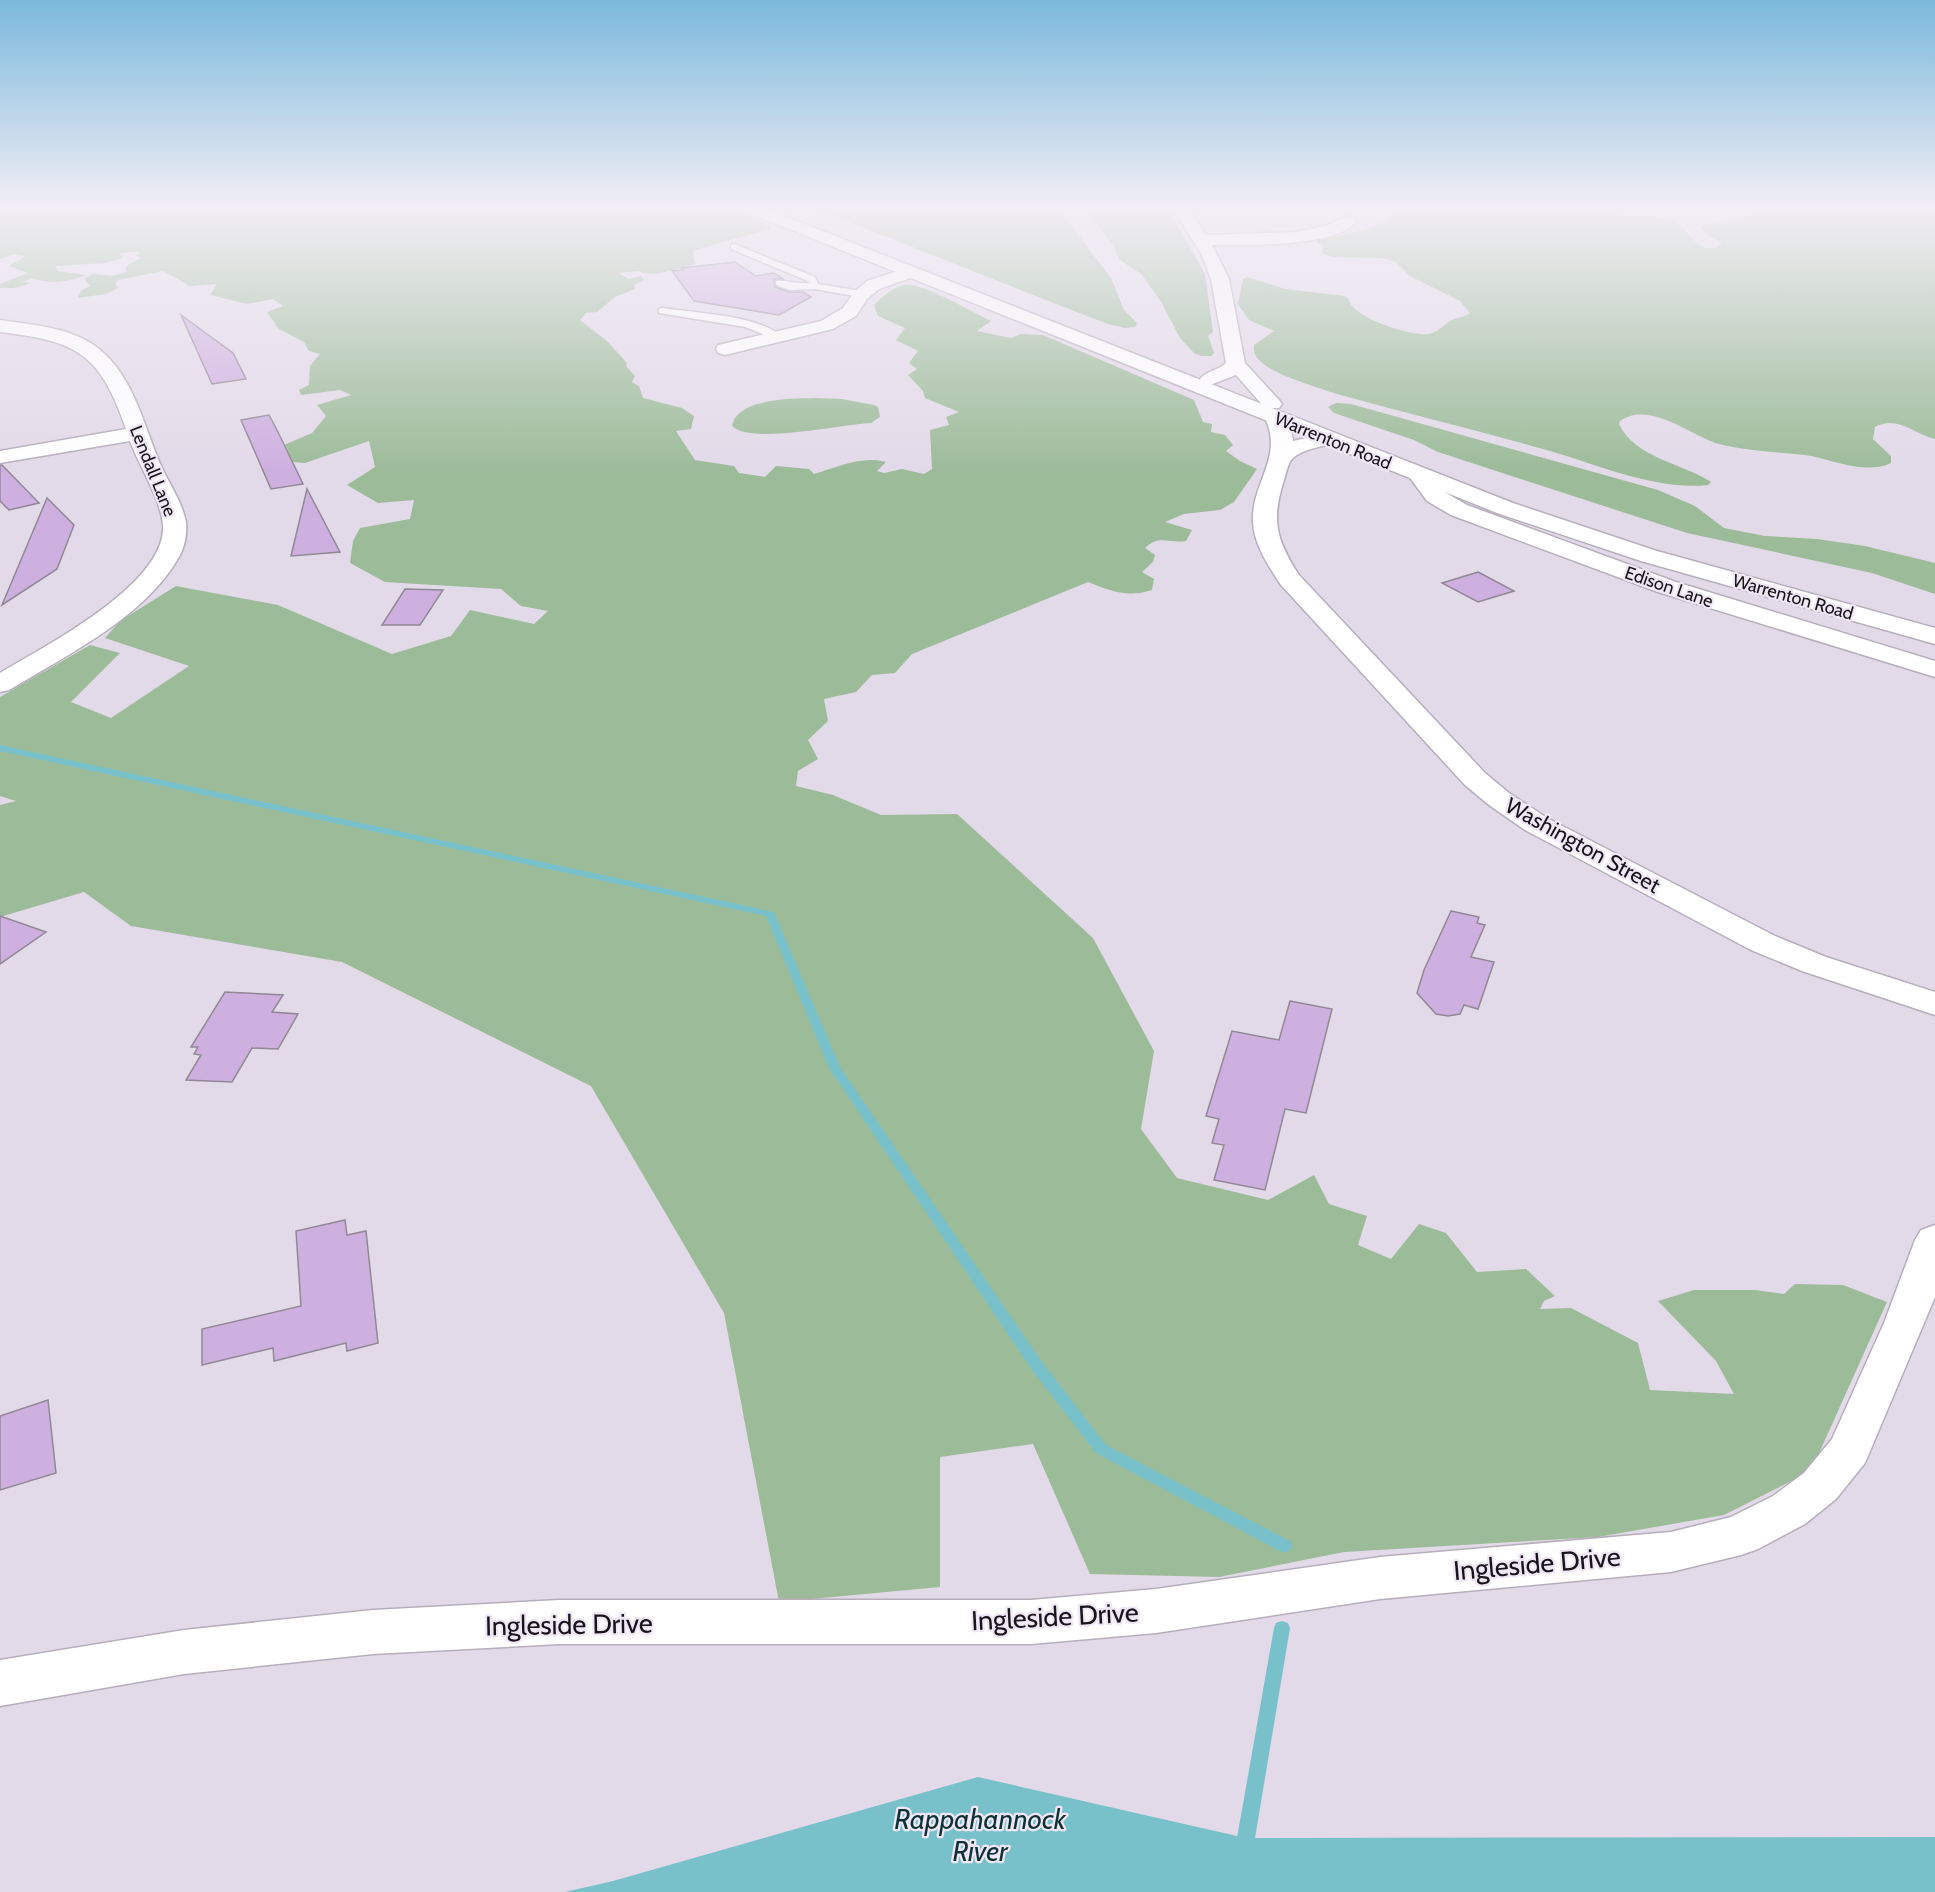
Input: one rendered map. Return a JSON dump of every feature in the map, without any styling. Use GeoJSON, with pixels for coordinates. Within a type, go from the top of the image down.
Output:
{"type":"FeatureCollection","features":[{"type":"Feature","properties":{"kind":"street"},"geometry":{"type":"LineString","coordinates":[[725,349],[821,326],[840,319],[850,312],[861,294]]}},
{"type":"Feature","properties":{"kind":"street","name":"Warrenton Road"},"geometry":{"type":"LineString","coordinates":[[968,294],[1274,411],[1568,515],[1773,579],[1935,622]]}},
{"type":"Feature","properties":{"kind":"street","name":"Warrenton Road"},"geometry":{"type":"LineString","coordinates":[[995,294],[1210,379],[1328,440],[1515,511],[1649,556],[1935,636]]}},
{"type":"Feature","properties":{"kind":"street"},"geometry":{"type":"LineString","coordinates":[[1223,294],[1236,364],[1274,411]]}},
{"type":"Feature","properties":{"kind":"street","name":"Lendall Lane"},"geometry":{"type":"LineString","coordinates":[[0,326],[66,339],[94,354],[108,369],[119,387],[174,519],[174,537],[168,556],[148,582],[118,608],[69,642],[0,684]]}},
{"type":"Feature","properties":{"kind":"street"},"geometry":{"type":"LineString","coordinates":[[1210,379],[1227,373],[1236,364]]}},
{"type":"Feature","properties":{"kind":"street","name":"Washington Street"},"geometry":{"type":"LineString","coordinates":[[1274,411],[1284,432],[1282,456],[1268,496],[1264,520],[1275,558],[1290,580],[1475,779],[1499,799],[1536,824],[1763,943],[1814,964],[1935,1004]]}},
{"type":"Feature","properties":{"kind":"street"},"geometry":{"type":"LineString","coordinates":[[0,457],[137,433]]}},
{"type":"Feature","properties":{"kind":"street"},"geometry":{"type":"LineString","coordinates":[[1282,456],[1296,447],[1328,440]]}},
{"type":"Feature","properties":{"kind":"street","name":"Edison Lane"},"geometry":{"type":"LineString","coordinates":[[1419,475],[1434,496],[1459,510],[1667,587],[1935,669]]}},
{"type":"Feature","properties":{"kind":"street","name":"Ingleside Drive"},"geometry":{"type":"LineString","coordinates":[[0,1683],[184,1652],[374,1632],[559,1622],[1031,1622],[1156,1611],[1380,1578],[1671,1552],[1740,1535],[1789,1510],[1820,1486],[1849,1450],[1905,1323],[1935,1240]]}},
{"type":"Feature","properties":{"kind":"lane"},"geometry":{"type":"LineString","coordinates":[[662,311],[746,324],[778,337]]}},
{"type":"Feature","properties":{"kind":"green space"},"geometry":{"type":"Polygon","coordinates":[[[80,294],[104,294],[78,298],[80,294]]]}},
{"type":"Feature","properties":{"kind":"green space"},"geometry":{"type":"Polygon","coordinates":[[[622,294],[597,312],[586,313],[580,320],[607,341],[627,363],[626,366],[635,376],[632,382],[639,386],[643,398],[682,408],[694,416],[691,429],[676,431],[695,460],[734,466],[739,473],[765,477],[776,466],[809,469],[814,474],[868,460],[886,462],[877,471],[884,473],[902,469],[924,474],[932,469],[930,430],[949,425],[946,417],[959,412],[925,398],[923,391],[908,375],[917,369],[909,363],[918,351],[896,340],[905,328],[878,316],[874,305],[886,294],[938,294],[991,321],[977,331],[1011,338],[1021,334],[1043,335],[1194,400],[1203,422],[1212,424],[1211,432],[1225,435],[1233,445],[1226,451],[1257,469],[1234,502],[1220,510],[1184,514],[1165,522],[1192,530],[1186,541],[1160,540],[1145,548],[1155,555],[1153,562],[1142,572],[1154,579],[1152,590],[1127,593],[1112,591],[1088,582],[912,654],[895,673],[872,675],[856,692],[824,699],[828,721],[808,740],[818,759],[798,771],[796,786],[833,795],[881,815],[957,814],[1093,938],[1154,1051],[1141,1129],[1177,1178],[1268,1200],[1314,1175],[1329,1204],[1367,1216],[1358,1245],[1391,1259],[1419,1224],[1446,1233],[1477,1272],[1526,1269],[1555,1296],[1544,1301],[1540,1309],[1571,1308],[1638,1343],[1650,1390],[1734,1394],[1716,1361],[1658,1301],[1694,1290],[1755,1290],[1784,1294],[1795,1284],[1843,1285],[1887,1302],[1811,1471],[1724,1515],[1598,1537],[1344,1552],[1219,1577],[1090,1574],[1033,1444],[940,1457],[940,1587],[779,1602],[724,1313],[591,1086],[342,962],[131,926],[84,892],[0,917],[0,805],[16,801],[0,796],[0,697],[90,645],[120,653],[71,702],[111,718],[189,666],[105,638],[120,621],[176,586],[278,605],[392,654],[451,636],[470,610],[534,624],[548,611],[521,606],[501,589],[385,582],[350,563],[353,541],[360,528],[410,519],[414,500],[378,503],[347,485],[375,467],[369,441],[305,463],[270,460],[277,448],[312,433],[326,416],[317,405],[351,395],[340,390],[301,395],[299,390],[309,385],[310,366],[320,354],[309,351],[304,342],[279,329],[267,312],[283,306],[273,299],[247,304],[210,295],[622,294]]]}},
{"type":"Feature","properties":{"kind":"green space"},"geometry":{"type":"Polygon","coordinates":[[[1032,294],[1118,294],[1124,310],[1137,323],[1135,327],[1125,328],[1108,324],[1032,294]]]}},
{"type":"Feature","properties":{"kind":"green space"},"geometry":{"type":"Polygon","coordinates":[[[1156,294],[1208,294],[1213,332],[1208,336],[1214,353],[1211,356],[1194,353],[1180,338],[1156,294]]]}},
{"type":"Feature","properties":{"kind":"green space"},"geometry":{"type":"Polygon","coordinates":[[[1240,294],[1345,296],[1352,306],[1370,319],[1396,329],[1429,334],[1451,320],[1470,313],[1460,301],[1447,294],[1935,294],[1935,439],[1898,424],[1883,424],[1875,427],[1873,439],[1891,456],[1891,463],[1879,467],[1863,467],[1805,455],[1751,450],[1719,444],[1657,417],[1632,416],[1620,421],[1619,424],[1636,445],[1660,459],[1711,482],[1708,485],[1688,486],[1646,480],[1543,449],[1330,392],[1291,378],[1271,369],[1257,358],[1254,345],[1274,331],[1249,320],[1238,304],[1240,294]]]}},
{"type":"Feature","properties":{"kind":"green space"},"geometry":{"type":"Polygon","coordinates":[[[842,399],[874,405],[878,407],[880,417],[871,423],[777,434],[757,434],[732,426],[736,417],[755,405],[781,400],[842,399]]]}},
{"type":"Feature","properties":{"kind":"green space"},"geometry":{"type":"Polygon","coordinates":[[[1336,403],[1351,404],[1658,490],[1695,506],[1724,528],[1765,536],[1817,539],[1865,546],[1935,563],[1935,594],[1872,573],[1687,533],[1438,452],[1414,440],[1334,413],[1328,407],[1336,403]]]}},
{"type":"Feature","properties":{"kind":"water","name":"Rappahannock River"},"geometry":{"type":"Polygon","coordinates":[[[978,1777],[1246,1838],[1935,1837],[1935,1892],[565,1892],[613,1881],[978,1777]]]}},
{"type":"Feature","properties":{"kind":"building"},"geometry":{"type":"Polygon","coordinates":[[[689,294],[807,294],[811,297],[779,315],[694,301],[689,294]]]}},
{"type":"Feature","properties":{"kind":"building"},"geometry":{"type":"Polygon","coordinates":[[[181,315],[233,353],[246,379],[212,384],[181,315]]]}},
{"type":"Feature","properties":{"kind":"building"},"geometry":{"type":"Polygon","coordinates":[[[269,415],[303,484],[271,489],[241,420],[269,415]]]}},
{"type":"Feature","properties":{"kind":"building"},"geometry":{"type":"Polygon","coordinates":[[[0,465],[39,503],[9,510],[0,501],[0,465]]]}},
{"type":"Feature","properties":{"kind":"building"},"geometry":{"type":"Polygon","coordinates":[[[307,489],[340,552],[291,556],[307,489]]]}},
{"type":"Feature","properties":{"kind":"building"},"geometry":{"type":"Polygon","coordinates":[[[47,498],[74,525],[57,569],[2,605],[47,498]]]}},
{"type":"Feature","properties":{"kind":"building"},"geometry":{"type":"Polygon","coordinates":[[[1478,572],[1514,591],[1478,602],[1442,583],[1478,572]]]}},
{"type":"Feature","properties":{"kind":"building"},"geometry":{"type":"Polygon","coordinates":[[[405,589],[443,590],[420,625],[382,625],[405,589]]]}},
{"type":"Feature","properties":{"kind":"building"},"geometry":{"type":"Polygon","coordinates":[[[1451,911],[1479,917],[1477,923],[1485,925],[1471,957],[1494,962],[1478,1009],[1464,1005],[1460,1014],[1448,1016],[1436,1014],[1417,993],[1424,970],[1451,911]]]}},
{"type":"Feature","properties":{"kind":"building"},"geometry":{"type":"Polygon","coordinates":[[[0,916],[46,932],[0,964],[0,916]]]}},
{"type":"Feature","properties":{"kind":"building"},"geometry":{"type":"Polygon","coordinates":[[[225,992],[283,995],[272,1012],[298,1014],[278,1049],[252,1048],[232,1082],[186,1080],[201,1055],[194,1054],[198,1047],[191,1047],[225,992]]]}},
{"type":"Feature","properties":{"kind":"building"},"geometry":{"type":"Polygon","coordinates":[[[1290,1001],[1332,1009],[1306,1113],[1285,1109],[1265,1190],[1214,1180],[1224,1145],[1212,1143],[1219,1119],[1206,1116],[1232,1031],[1279,1040],[1290,1001]]]}},
{"type":"Feature","properties":{"kind":"building"},"geometry":{"type":"Polygon","coordinates":[[[345,1220],[347,1235],[366,1231],[378,1343],[347,1351],[346,1343],[274,1361],[273,1348],[202,1365],[202,1329],[301,1306],[296,1231],[345,1220]]]}},
{"type":"Feature","properties":{"kind":"building"},"geometry":{"type":"Polygon","coordinates":[[[48,1400],[56,1473],[0,1490],[0,1416],[48,1400]]]}},
{"type":"Feature","properties":{"kind":"waterway"},"geometry":{"type":"LineString","coordinates":[[0,748],[770,914],[835,1068],[1037,1366],[1101,1449],[1285,1546]]}},
{"type":"Feature","properties":{"kind":"waterway"},"geometry":{"type":"LineString","coordinates":[[1246,1838],[1282,1628]]}}]}
